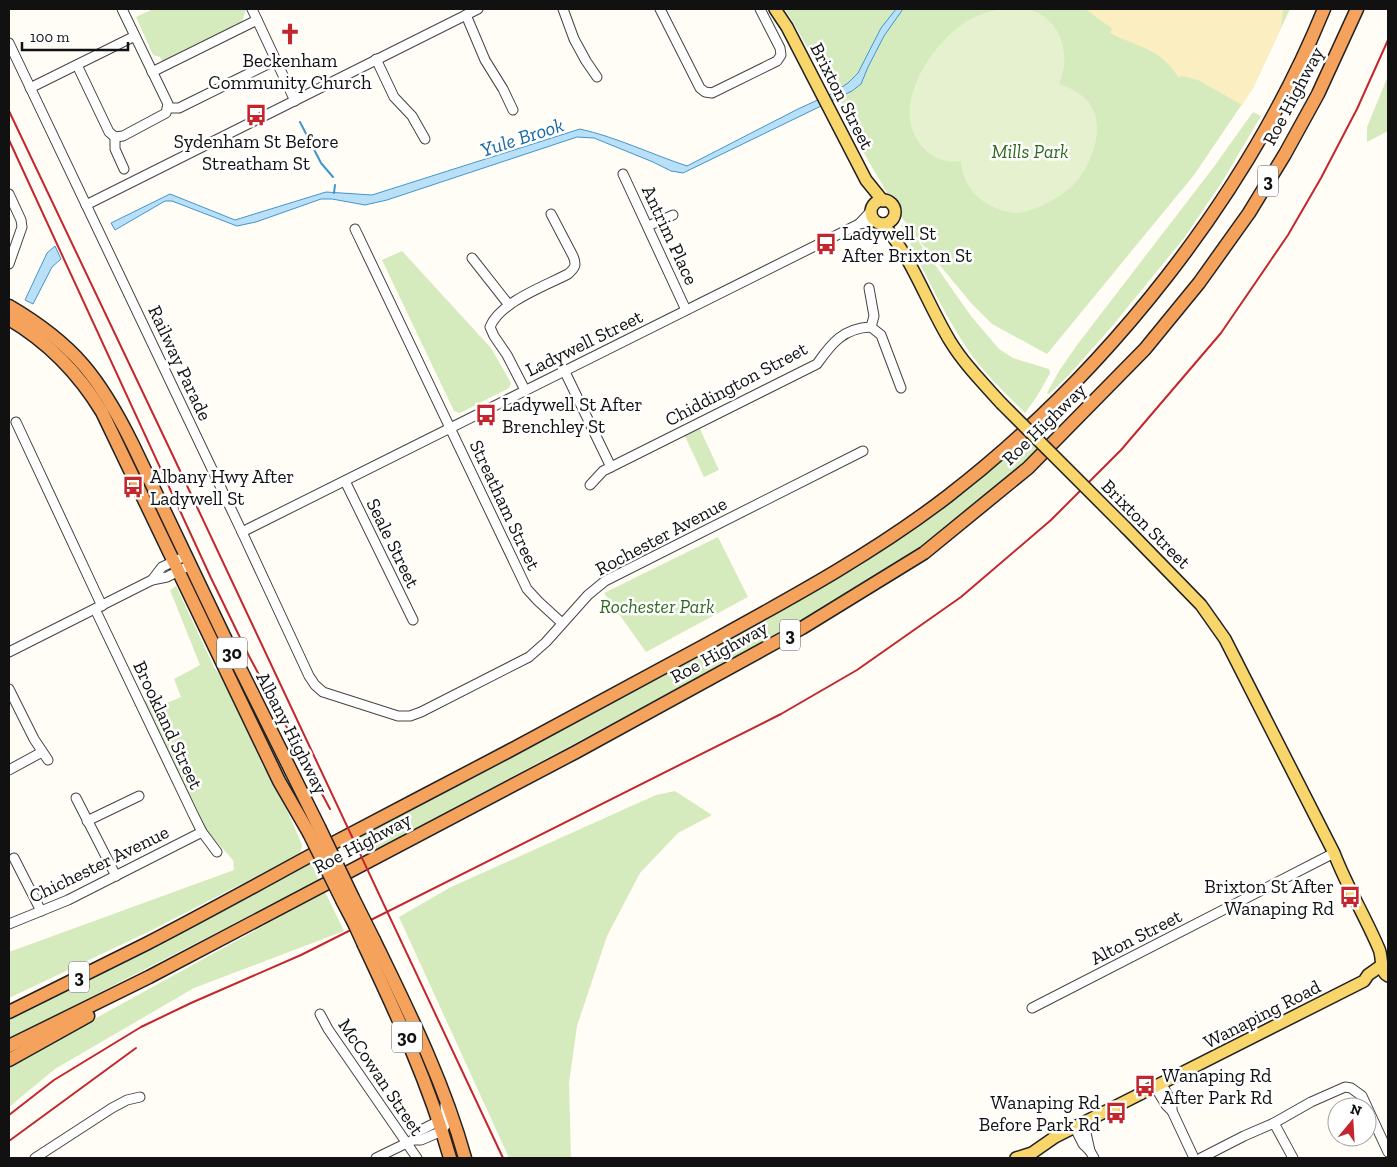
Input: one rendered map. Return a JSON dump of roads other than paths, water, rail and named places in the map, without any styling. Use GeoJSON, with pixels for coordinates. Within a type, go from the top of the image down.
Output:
{"type":"FeatureCollection","features":[{"type":"Feature","properties":{"kind":"highway","name":"Roe Highway"},"geometry":{"type":"LineString","coordinates":[[9,1012],[150,942],[793,598],[881,543],[947,497],[1008,446],[1067,391],[1122,332],[1174,267],[1222,199],[1258,141],[1290,81],[1324,9]]}},
{"type":"Feature","properties":{"kind":"highway","name":"Roe Highway"},"geometry":{"type":"LineString","coordinates":[[9,1046],[149,977],[611,733],[802,628],[924,553],[1028,468],[1145,349],[1199,283],[1248,213],[1285,154],[1318,94],[1356,9]]}},
{"type":"Feature","properties":{"kind":"highway","name":"Albany Highway"},"geometry":{"type":"LineString","coordinates":[[9,306],[37,322],[74,353],[108,398],[125,429],[369,943],[442,1125],[450,1158]]}},
{"type":"Feature","properties":{"kind":"highway","name":"Albany Highway"},"geometry":{"type":"LineString","coordinates":[[9,319],[40,340],[66,363],[102,412],[279,781],[314,830]]}},
{"type":"Feature","properties":{"kind":"highway","name":"Albany Highway"},"geometry":{"type":"LineString","coordinates":[[369,943],[433,1063],[465,1158]]}},
{"type":"Feature","properties":{"kind":"highway"},"geometry":{"type":"LineString","coordinates":[[9,1060],[94,1012],[149,977]]}},
{"type":"Feature","properties":{"kind":"main road","name":"Brixton Street"},"geometry":{"type":"LineString","coordinates":[[775,9],[787,27],[866,180],[883,201],[888,202],[893,207],[894,213],[878,217]]}},
{"type":"Feature","properties":{"kind":"main road","name":"Brixton Street"},"geometry":{"type":"LineString","coordinates":[[781,9],[787,27]]}},
{"type":"Feature","properties":{"kind":"main road","name":"Brixton Street"},"geometry":{"type":"LineString","coordinates":[[866,180],[878,217],[898,244],[951,342],[980,380],[1201,604],[1225,638],[1334,853],[1345,882],[1386,968]]}},
{"type":"Feature","properties":{"kind":"main road"},"geometry":{"type":"LineString","coordinates":[[878,217],[874,204],[883,201]]}},
{"type":"Feature","properties":{"kind":"main road","name":"Brixton Street"},"geometry":{"type":"LineString","coordinates":[[1334,853],[1352,880],[1388,950]]}},
{"type":"Feature","properties":{"kind":"main road","name":"Wanaping Road"},"geometry":{"type":"LineString","coordinates":[[1016,1158],[1032,1153],[1048,1140],[1159,1086],[1364,981],[1371,981],[1386,968]]}},
{"type":"Feature","properties":{"kind":"street"},"geometry":{"type":"LineString","coordinates":[[77,64],[109,132],[115,137],[123,136],[162,117],[166,113],[168,104],[122,9]]}},
{"type":"Feature","properties":{"kind":"street"},"geometry":{"type":"LineString","coordinates":[[252,9],[295,101]]}},
{"type":"Feature","properties":{"kind":"street"},"geometry":{"type":"LineString","coordinates":[[86,205],[478,9]]}},
{"type":"Feature","properties":{"kind":"street"},"geometry":{"type":"LineString","coordinates":[[563,9],[574,39],[596,77]]}},
{"type":"Feature","properties":{"kind":"street"},"geometry":{"type":"LineString","coordinates":[[663,10],[700,88],[705,92],[712,93],[777,61],[781,55],[780,48],[760,9]]}},
{"type":"Feature","properties":{"kind":"street"},"geometry":{"type":"LineString","coordinates":[[466,15],[485,60],[503,89],[513,110]]}},
{"type":"Feature","properties":{"kind":"street"},"geometry":{"type":"LineString","coordinates":[[152,72],[257,20]]}},
{"type":"Feature","properties":{"kind":"street"},"geometry":{"type":"LineString","coordinates":[[30,88],[134,36]]}},
{"type":"Feature","properties":{"kind":"street","name":"Railway Parade"},"geometry":{"type":"LineString","coordinates":[[9,43],[309,676],[317,688],[326,693]]}},
{"type":"Feature","properties":{"kind":"street"},"geometry":{"type":"LineString","coordinates":[[376,59],[394,97],[412,116],[425,139]]}},
{"type":"Feature","properties":{"kind":"street"},"geometry":{"type":"LineString","coordinates":[[168,108],[179,108],[276,60]]}},
{"type":"Feature","properties":{"kind":"street"},"geometry":{"type":"LineString","coordinates":[[115,137],[114,149],[124,169]]}},
{"type":"Feature","properties":{"kind":"street","name":"Antrim Place"},"geometry":{"type":"LineString","coordinates":[[623,174],[686,310]]}},
{"type":"Feature","properties":{"kind":"street"},"geometry":{"type":"LineString","coordinates":[[9,194],[21,220],[22,227],[10,259]]}},
{"type":"Feature","properties":{"kind":"street"},"geometry":{"type":"LineString","coordinates":[[525,390],[508,355],[491,332],[490,327],[492,322],[508,305],[568,274],[574,269],[576,263],[551,214]]}},
{"type":"Feature","properties":{"kind":"street"},"geometry":{"type":"LineString","coordinates":[[648,226],[673,215]]}},
{"type":"Feature","properties":{"kind":"street","name":"Ladywell Street"},"geometry":{"type":"LineString","coordinates":[[242,532],[859,224],[878,217]]}},
{"type":"Feature","properties":{"kind":"street","name":"Streatham Street"},"geometry":{"type":"LineString","coordinates":[[355,229],[527,589],[562,623]]}},
{"type":"Feature","properties":{"kind":"street"},"geometry":{"type":"LineString","coordinates":[[472,258],[508,305]]}},
{"type":"Feature","properties":{"kind":"street"},"geometry":{"type":"LineString","coordinates":[[869,288],[874,316],[870,327],[881,335],[901,388]]}},
{"type":"Feature","properties":{"kind":"street","name":"Chiddington Street"},"geometry":{"type":"LineString","coordinates":[[590,485],[598,475],[610,467],[816,364],[839,337],[860,328],[870,327]]}},
{"type":"Feature","properties":{"kind":"street"},"geometry":{"type":"LineString","coordinates":[[565,372],[610,467]]}},
{"type":"Feature","properties":{"kind":"street","name":"Brookland Street"},"geometry":{"type":"LineString","coordinates":[[16,422],[202,832],[217,852]]}},
{"type":"Feature","properties":{"kind":"street","name":"Rochester Avenue"},"geometry":{"type":"LineString","coordinates":[[326,693],[394,716],[406,717],[415,715],[523,660],[542,646],[588,595],[605,581],[863,451]]}},
{"type":"Feature","properties":{"kind":"street","name":"Seale Street"},"geometry":{"type":"LineString","coordinates":[[345,481],[413,620]]}},
{"type":"Feature","properties":{"kind":"street"},"geometry":{"type":"LineString","coordinates":[[9,652],[152,580],[167,577],[175,567],[188,561]]}},
{"type":"Feature","properties":{"kind":"street"},"geometry":{"type":"LineString","coordinates":[[9,689],[48,760]]}},
{"type":"Feature","properties":{"kind":"street"},"geometry":{"type":"LineString","coordinates":[[9,770],[42,752]]}},
{"type":"Feature","properties":{"kind":"street"},"geometry":{"type":"LineString","coordinates":[[87,821],[139,796]]}},
{"type":"Feature","properties":{"kind":"street"},"geometry":{"type":"LineString","coordinates":[[76,798],[116,876]]}},
{"type":"Feature","properties":{"kind":"street","name":"Chichester Avenue"},"geometry":{"type":"LineString","coordinates":[[9,924],[116,876],[202,832]]}},
{"type":"Feature","properties":{"kind":"street","name":"Alton Street"},"geometry":{"type":"LineString","coordinates":[[1032,1008],[1334,853]]}},
{"type":"Feature","properties":{"kind":"street"},"geometry":{"type":"LineString","coordinates":[[14,858],[41,911]]}},
{"type":"Feature","properties":{"kind":"street","name":"McCowan Street"},"geometry":{"type":"LineString","coordinates":[[320,1014],[331,1035],[410,1141],[417,1158]]}},
{"type":"Feature","properties":{"kind":"street"},"geometry":{"type":"LineString","coordinates":[[1159,1086],[1166,1105],[1172,1112],[1194,1158]]}},
{"type":"Feature","properties":{"kind":"street"},"geometry":{"type":"LineString","coordinates":[[1201,1158],[1244,1136],[1274,1124],[1311,1102],[1345,1087],[1351,1088],[1362,1096],[1385,1138],[1388,1152]]}},
{"type":"Feature","properties":{"kind":"street"},"geometry":{"type":"LineString","coordinates":[[442,1125],[444,1092]]}},
{"type":"Feature","properties":{"kind":"street"},"geometry":{"type":"LineString","coordinates":[[35,1158],[112,1108],[127,1100],[140,1097]]}},
{"type":"Feature","properties":{"kind":"street"},"geometry":{"type":"LineString","coordinates":[[1274,1124],[1293,1158]]}},
{"type":"Feature","properties":{"kind":"street"},"geometry":{"type":"LineString","coordinates":[[376,1158],[410,1141],[421,1140],[442,1125]]}},
{"type":"Feature","properties":{"kind":"street"},"geometry":{"type":"LineString","coordinates":[[442,1125],[461,1142]]}},
{"type":"Feature","properties":{"kind":"street"},"geometry":{"type":"LineString","coordinates":[[1079,1126],[1083,1144],[1092,1155]]}},
{"type":"Feature","properties":{"kind":"water"},"geometry":{"type":"Polygon","coordinates":[[[896,9],[903,9],[884,36],[861,84],[852,91],[683,173],[671,171],[594,138],[577,137],[387,200],[365,205],[321,199],[256,222],[237,226],[172,201],[165,201],[115,230],[111,223],[170,194],[235,220],[326,192],[372,195],[580,129],[620,141],[687,166],[833,93],[848,83],[858,73],[881,28],[896,9]]]}},
{"type":"Feature","properties":{"kind":"water"},"geometry":{"type":"Polygon","coordinates":[[[55,246],[61,259],[52,267],[33,304],[25,300],[47,253],[55,246]]]}},
{"type":"Feature","properties":{"kind":"waterway"},"geometry":{"type":"LineString","coordinates":[[300,122],[321,163],[333,177]]}},
{"type":"Feature","properties":{"kind":"waterway"},"geometry":{"type":"LineString","coordinates":[[334,193],[335,185]]}},
{"type":"Feature","properties":{"kind":"railway"},"geometry":{"type":"LineString","coordinates":[[9,1115],[54,1080],[141,1027],[301,955],[781,714],[857,670],[961,597],[1051,520],[1121,450],[1221,333],[1288,235],[1321,178],[1357,109],[1388,40]]}},
{"type":"Feature","properties":{"kind":"railway"},"geometry":{"type":"LineString","coordinates":[[9,111],[503,1158]]}},
{"type":"Feature","properties":{"kind":"railway"},"geometry":{"type":"LineString","coordinates":[[9,140],[211,578],[249,656],[330,809]]}},
{"type":"Feature","properties":{"kind":"railway"},"geometry":{"type":"LineString","coordinates":[[9,1141],[136,1048]]}},
{"type":"Feature","properties":{"kind":"place","name":"Beckenham Community Church"},"geometry":{"type":"Point","coordinates":[290,34]}},
{"type":"Feature","properties":{"kind":"place","name":"Sydenham St Before Streatham St"},"geometry":{"type":"Point","coordinates":[256,115]}},
{"type":"Feature","properties":{"kind":"place","name":"Ladywell St After Brixton St"},"geometry":{"type":"Point","coordinates":[826,244]}},
{"type":"Feature","properties":{"kind":"place","name":"Ladywell St After Brenchley St"},"geometry":{"type":"Point","coordinates":[486,415]}},
{"type":"Feature","properties":{"kind":"place","name":"Albany Hwy After Ladywell St"},"geometry":{"type":"Point","coordinates":[133,487]}},
{"type":"Feature","properties":{"kind":"place","name":"Brixton St After Wanaping Rd"},"geometry":{"type":"Point","coordinates":[1350,897]}},
{"type":"Feature","properties":{"kind":"place","name":"Wanaping Rd After Park Rd"},"geometry":{"type":"Point","coordinates":[1145,1086]}},
{"type":"Feature","properties":{"kind":"place","name":"Wanaping Rd Before Park Rd"},"geometry":{"type":"Point","coordinates":[1116,1113]}},
{"type":"Feature","properties":{"kind":"water label","name":"Yule Brook"},"geometry":{"type":"Point","coordinates":[522,137]}},
{"type":"Feature","properties":{"kind":"park label","name":"Mills Park"},"geometry":{"type":"Point","coordinates":[1030,151]}},
{"type":"Feature","properties":{"kind":"park label","name":"Rochester Park"},"geometry":{"type":"Point","coordinates":[657,606]}}]}
